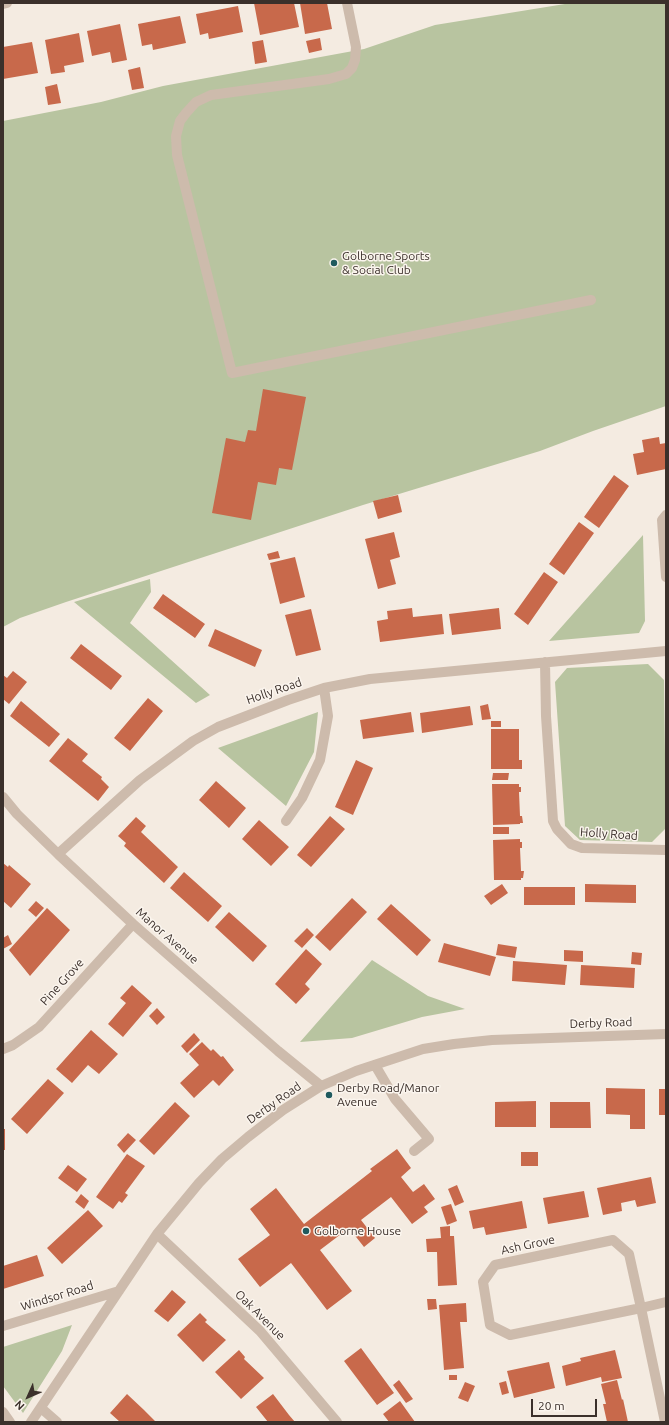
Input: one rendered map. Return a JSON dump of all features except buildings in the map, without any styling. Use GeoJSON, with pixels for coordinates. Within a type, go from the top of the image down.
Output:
{"type":"FeatureCollection","features":[{"type":"Feature","properties":{"kind":"street"},"geometry":{"type":"LineString","coordinates":[[3,4],[7,3]]}},
{"type":"Feature","properties":{"kind":"street"},"geometry":{"type":"LineString","coordinates":[[347,3],[356,48],[355,60],[352,68],[346,74],[329,80],[212,95],[196,102],[180,121],[176,136],[177,155],[232,373],[591,300]]}},
{"type":"Feature","properties":{"kind":"street"},"geometry":{"type":"LineString","coordinates":[[666,515],[662,520],[666,577]]}},
{"type":"Feature","properties":{"kind":"street","name":"Holly Road"},"geometry":{"type":"LineString","coordinates":[[58,854],[140,780],[193,741],[240,717],[324,688],[370,679],[666,651]]}},
{"type":"Feature","properties":{"kind":"street","name":"Holly Road"},"geometry":{"type":"LineString","coordinates":[[545,662],[546,716],[553,821],[557,829],[571,844],[582,848],[666,850]]}},
{"type":"Feature","properties":{"kind":"street"},"geometry":{"type":"LineString","coordinates":[[286,821],[302,798],[320,760],[328,716],[324,688]]}},
{"type":"Feature","properties":{"kind":"street","name":"Manor Avenue"},"geometry":{"type":"LineString","coordinates":[[3,797],[17,814],[133,924],[278,1051],[321,1086]]}},
{"type":"Feature","properties":{"kind":"street","name":"Pine Grove"},"geometry":{"type":"LineString","coordinates":[[3,1049],[13,1045],[39,1027],[133,924]]}},
{"type":"Feature","properties":{"kind":"street","name":"Derby Road"},"geometry":{"type":"LineString","coordinates":[[31,1422],[157,1234],[199,1183],[222,1159],[283,1110],[321,1086],[356,1071],[375,1065],[423,1050],[454,1044],[492,1040],[666,1034]]}},
{"type":"Feature","properties":{"kind":"street"},"geometry":{"type":"LineString","coordinates":[[375,1065],[395,1099],[429,1139],[414,1151]]}},
{"type":"Feature","properties":{"kind":"street","name":"Oak Avenue"},"geometry":{"type":"LineString","coordinates":[[157,1234],[260,1331],[337,1422]]}},
{"type":"Feature","properties":{"kind":"street","name":"Ash Grove"},"geometry":{"type":"LineString","coordinates":[[641,1308],[629,1254],[613,1240],[495,1265],[483,1282],[490,1325],[510,1335],[641,1308],[666,1302]]}},
{"type":"Feature","properties":{"kind":"street","name":"Windsor Road"},"geometry":{"type":"LineString","coordinates":[[3,1326],[119,1290]]}},
{"type":"Feature","properties":{"kind":"street"},"geometry":{"type":"LineString","coordinates":[[641,1308],[664,1422]]}},
{"type":"Feature","properties":{"kind":"street"},"geometry":{"type":"LineString","coordinates":[[41,1408],[57,1422]]}},
{"type":"Feature","properties":{"kind":"street"},"geometry":{"type":"LineString","coordinates":[[3,1412],[10,1422]]}},
{"type":"Feature","properties":{"kind":"green space","name":"Golborne Sports & Social Club"},"geometry":{"type":"Polygon","coordinates":[[[571,3],[666,3],[666,406],[540,451],[363,505],[66,602],[20,618],[3,627],[3,121],[101,102],[163,86],[364,49],[435,25],[571,3]]]}},
{"type":"Feature","properties":{"kind":"green space"},"geometry":{"type":"Polygon","coordinates":[[[643,535],[645,621],[639,633],[549,641],[643,535]]]}},
{"type":"Feature","properties":{"kind":"green space"},"geometry":{"type":"Polygon","coordinates":[[[150,579],[151,592],[130,623],[210,695],[196,703],[74,602],[150,579]]]}},
{"type":"Feature","properties":{"kind":"green space"},"geometry":{"type":"Polygon","coordinates":[[[648,664],[664,680],[666,828],[652,842],[580,840],[565,826],[555,682],[567,668],[648,664]]]}},
{"type":"Feature","properties":{"kind":"green space"},"geometry":{"type":"Polygon","coordinates":[[[318,712],[314,752],[286,806],[218,748],[318,712]]]}},
{"type":"Feature","properties":{"kind":"green space"},"geometry":{"type":"Polygon","coordinates":[[[372,960],[428,996],[465,1009],[422,1017],[352,1038],[300,1042],[372,960]]]}},
{"type":"Feature","properties":{"kind":"green space"},"geometry":{"type":"Polygon","coordinates":[[[72,1325],[62,1351],[23,1413],[3,1386],[3,1347],[72,1325]]]}},
{"type":"Feature","properties":{"kind":"place","name":"Golborne Sports & Social Club"},"geometry":{"type":"Point","coordinates":[334,263]}},
{"type":"Feature","properties":{"kind":"place","name":"Derby Road/Manor Avenue"},"geometry":{"type":"Point","coordinates":[329,1095]}},
{"type":"Feature","properties":{"kind":"place","name":"Golborne House"},"geometry":{"type":"Point","coordinates":[306,1231]}}]}
